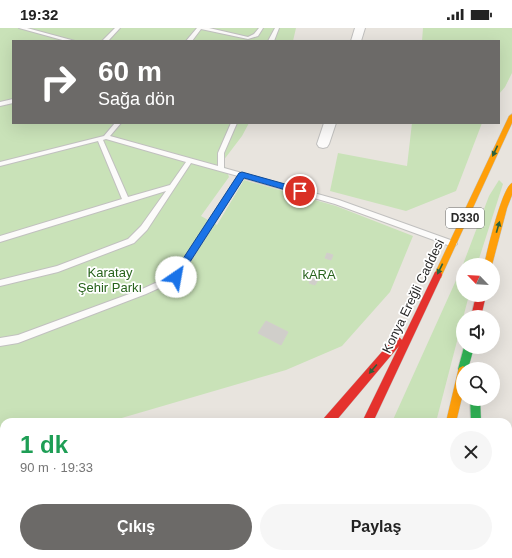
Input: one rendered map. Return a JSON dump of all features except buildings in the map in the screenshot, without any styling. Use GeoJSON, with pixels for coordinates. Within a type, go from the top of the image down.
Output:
{"type":"FeatureCollection","features":[{"type":"Feature","properties":{"kind":"highway","name":"Konya Ereğli Caddesi"},"geometry":{"type":"LineString","coordinates":[[369,418],[453,244],[512,116]]}},
{"type":"Feature","properties":{"kind":"highway","name":"D330"},"geometry":{"type":"LineString","coordinates":[[490,258],[501,215],[512,186]]}},
{"type":"Feature","properties":{"kind":"highway","name":"D330"},"geometry":{"type":"LineString","coordinates":[[331,418],[416,318]]}},
{"type":"Feature","properties":{"kind":"highway"},"geometry":{"type":"LineString","coordinates":[[475,362],[476,354]]}},
{"type":"Feature","properties":{"kind":"highway"},"geometry":{"type":"LineString","coordinates":[[452,418],[456,400]]}},
{"type":"Feature","properties":{"kind":"highway"},"geometry":{"type":"LineString","coordinates":[[475,406],[476,418]]}},
{"type":"Feature","properties":{"kind":"street"},"geometry":{"type":"LineString","coordinates":[[356,40],[360,28]]}},
{"type":"Feature","properties":{"kind":"street"},"geometry":{"type":"LineString","coordinates":[[323,144],[330,124]]}},
{"type":"Feature","properties":{"kind":"lane"},"geometry":{"type":"LineString","coordinates":[[21,28],[68,40]]}},
{"type":"Feature","properties":{"kind":"lane"},"geometry":{"type":"LineString","coordinates":[[106,40],[118,28]]}},
{"type":"Feature","properties":{"kind":"lane"},"geometry":{"type":"LineString","coordinates":[[190,40],[201,28],[248,38],[258,34],[261,28]]}},
{"type":"Feature","properties":{"kind":"lane"},"geometry":{"type":"LineString","coordinates":[[271,40],[277,28]]}},
{"type":"Feature","properties":{"kind":"lane"},"geometry":{"type":"LineString","coordinates":[[0,104],[12,101]]}},
{"type":"Feature","properties":{"kind":"lane"},"geometry":{"type":"LineString","coordinates":[[103,138],[117,124]]}},
{"type":"Feature","properties":{"kind":"lane"},"geometry":{"type":"LineString","coordinates":[[221,169],[221,153],[234,124]]}},
{"type":"Feature","properties":{"kind":"lane"},"geometry":{"type":"LineString","coordinates":[[0,164],[103,138],[190,160],[337,202],[453,244]]}},
{"type":"Feature","properties":{"kind":"lane"},"geometry":{"type":"LineString","coordinates":[[103,138],[126,201]]}},
{"type":"Feature","properties":{"kind":"lane"},"geometry":{"type":"LineString","coordinates":[[0,283],[58,269],[131,241],[144,228],[190,160]]}},
{"type":"Feature","properties":{"kind":"lane"},"geometry":{"type":"LineString","coordinates":[[0,342],[18,340],[143,292],[176,277],[242,175]]}},
{"type":"Feature","properties":{"kind":"lane"},"geometry":{"type":"LineString","coordinates":[[0,239],[173,186]]}},
{"type":"Feature","properties":{"kind":"green space","name":"Karatay Şehir Parkı"},"geometry":{"type":"Polygon","coordinates":[[[0,28],[296,28],[293,40],[12,40],[12,124],[248,124],[242,136],[223,161],[229,177],[201,216],[217,225],[244,180],[336,206],[413,236],[390,292],[342,346],[286,370],[122,418],[0,418],[0,28]]]}},
{"type":"Feature","properties":{"kind":"green space"},"geometry":{"type":"Polygon","coordinates":[[[423,28],[512,28],[512,73],[505,87],[500,93],[500,40],[422,40],[423,28]]]}},
{"type":"Feature","properties":{"kind":"green space"},"geometry":{"type":"Polygon","coordinates":[[[412,124],[482,124],[456,191],[406,211],[330,191],[338,153],[407,166],[412,124]]]}},
{"type":"Feature","properties":{"kind":"green space"},"geometry":{"type":"Polygon","coordinates":[[[499,180],[503,184],[479,258],[465,258],[489,196],[499,180]]]}},
{"type":"Feature","properties":{"kind":"green space"},"geometry":{"type":"Polygon","coordinates":[[[456,280],[456,302],[467,302],[465,310],[456,310],[456,345],[437,418],[394,418],[456,280]]]}},
{"type":"Feature","properties":{"kind":"traffic: fast"},"geometry":{"type":"LineString","coordinates":[[465,362],[467,354]]}},
{"type":"Feature","properties":{"kind":"traffic: fast"},"geometry":{"type":"LineString","coordinates":[[475,406],[476,418]]}},
{"type":"Feature","properties":{"kind":"traffic: slow"},"geometry":{"type":"LineString","coordinates":[[438,275],[512,116]]}},
{"type":"Feature","properties":{"kind":"traffic: slow"},"geometry":{"type":"LineString","coordinates":[[490,258],[503,208],[512,186]]}},
{"type":"Feature","properties":{"kind":"traffic: slow"},"geometry":{"type":"LineString","coordinates":[[452,418],[456,401]]}},
{"type":"Feature","properties":{"kind":"traffic: jam"},"geometry":{"type":"LineString","coordinates":[[369,418],[438,275]]}},
{"type":"Feature","properties":{"kind":"traffic: jam"},"geometry":{"type":"LineString","coordinates":[[478,310],[479,302]]}},
{"type":"Feature","properties":{"kind":"traffic: jam"},"geometry":{"type":"LineString","coordinates":[[331,418],[397,341]]}},
{"type":"Feature","properties":{"kind":"route"},"geometry":{"type":"LineString","coordinates":[[176,277],[242,175],[300,191]]}},
{"type":"Feature","properties":{"kind":"park label","name":"kARA"},"geometry":{"type":"Point","coordinates":[319,274]}}]}
